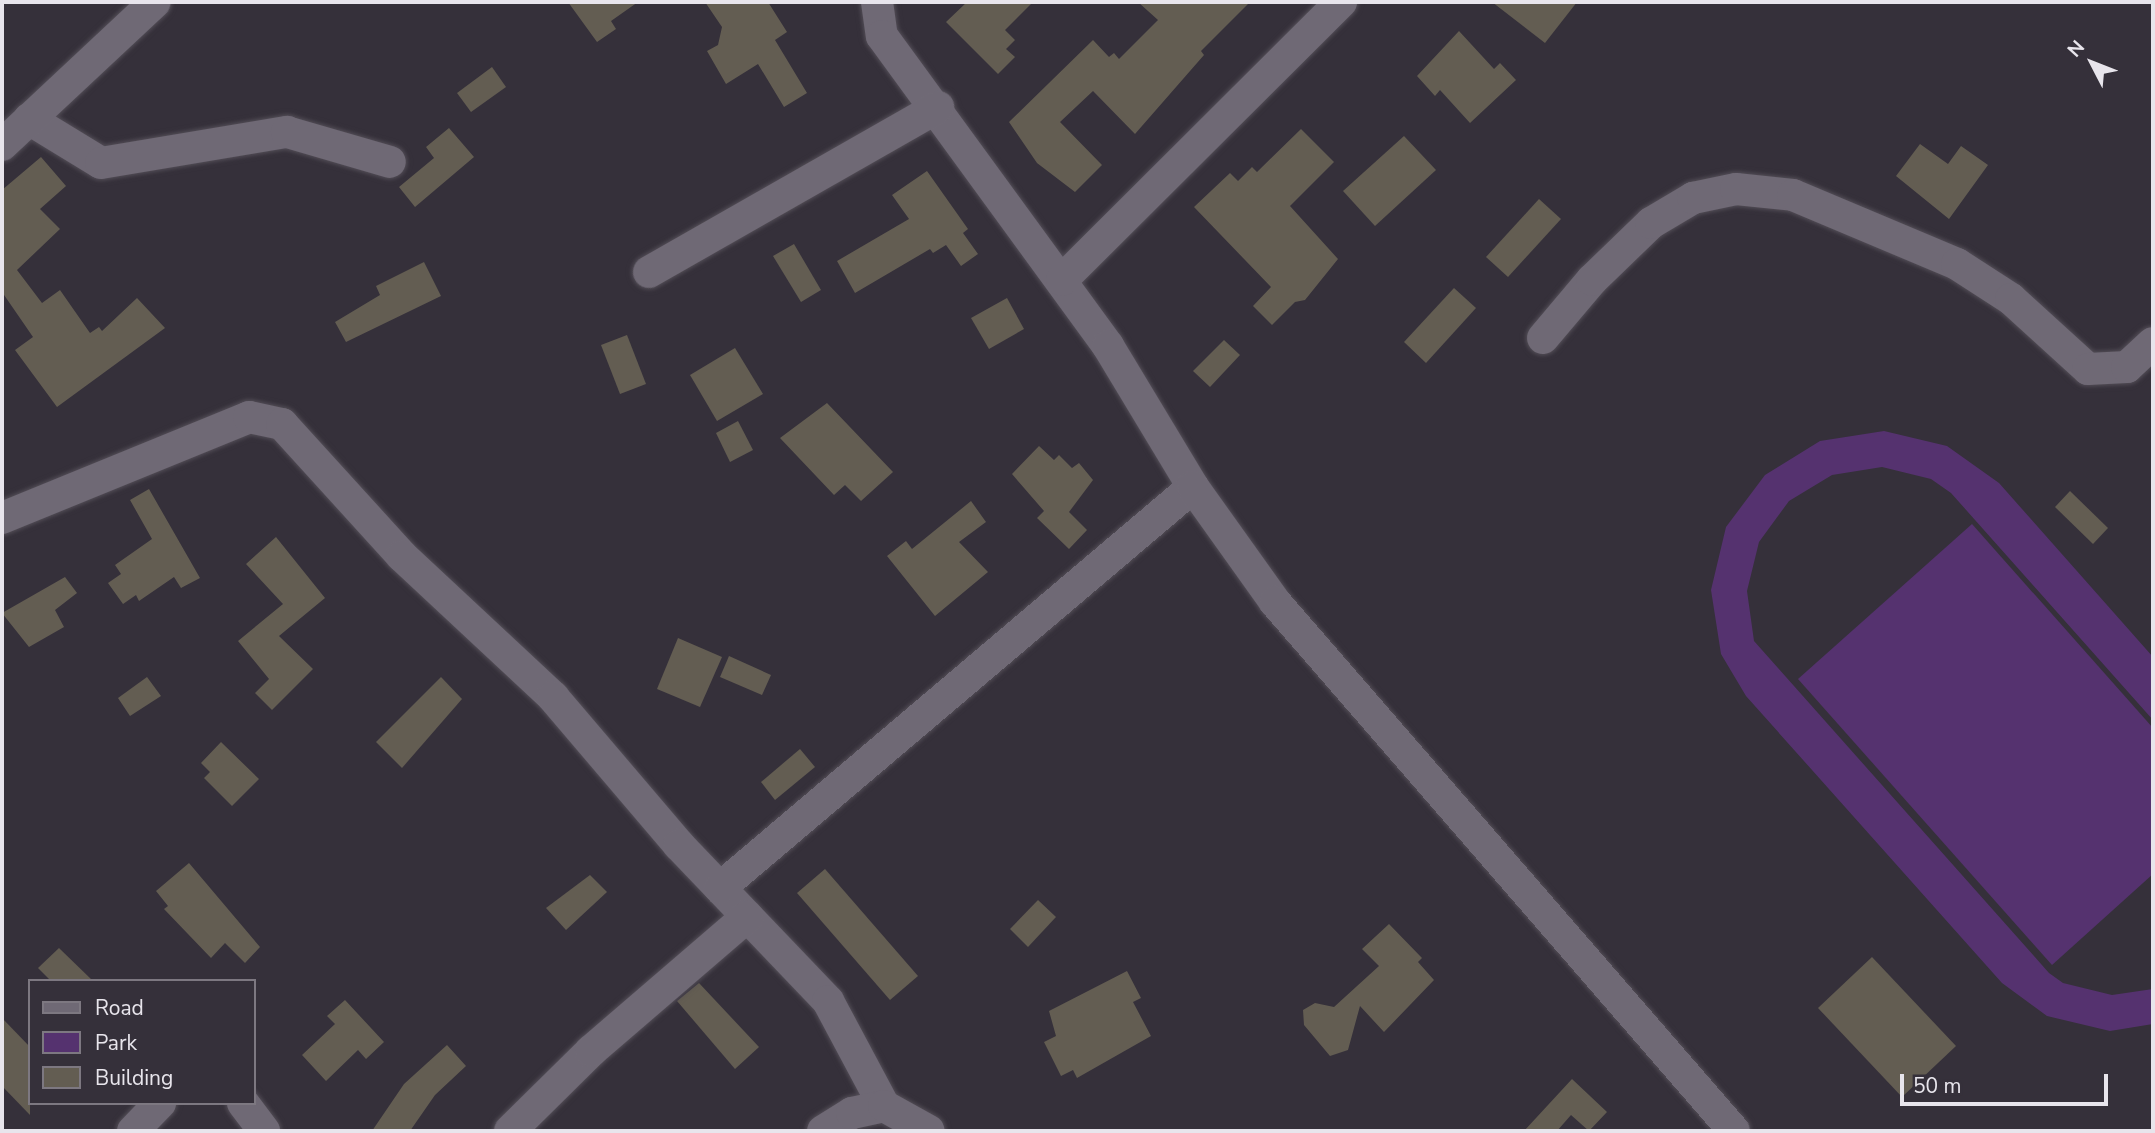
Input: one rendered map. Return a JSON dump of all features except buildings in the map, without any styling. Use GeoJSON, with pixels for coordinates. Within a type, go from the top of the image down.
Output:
{"type":"FeatureCollection","features":[{"type":"Feature","properties":{"kind":"street"},"geometry":{"type":"LineString","coordinates":[[2,145],[155,2]]}},
{"type":"Feature","properties":{"kind":"street"},"geometry":{"type":"LineString","coordinates":[[1062,280],[1341,2]]}},
{"type":"Feature","properties":{"kind":"street"},"geometry":{"type":"LineString","coordinates":[[872,4],[882,36],[939,107],[1062,280],[1193,487],[1275,602],[1734,1131]]}},
{"type":"Feature","properties":{"kind":"street"},"geometry":{"type":"LineString","coordinates":[[649,272],[939,107]]}},
{"type":"Feature","properties":{"kind":"street"},"geometry":{"type":"LineString","coordinates":[[29,119],[101,163],[287,132],[390,162]]}},
{"type":"Feature","properties":{"kind":"street"},"geometry":{"type":"LineString","coordinates":[[1543,338],[1591,280],[1651,223],[1693,198],[1736,188],[1793,195],[1957,264],[2011,299],[2088,369],[2127,367],[2153,343]]}},
{"type":"Feature","properties":{"kind":"street"},"geometry":{"type":"LineString","coordinates":[[2,518],[248,417],[282,424],[402,556],[553,697],[720,888],[828,1001],[884,1106],[929,1131]]}},
{"type":"Feature","properties":{"kind":"street"},"geometry":{"type":"LineString","coordinates":[[720,888],[1193,487]]}},
{"type":"Feature","properties":{"kind":"street"},"geometry":{"type":"LineString","coordinates":[[510,1131],[591,1051],[747,917]]}},
{"type":"Feature","properties":{"kind":"street"},"geometry":{"type":"LineString","coordinates":[[133,1131],[158,1105]]}},
{"type":"Feature","properties":{"kind":"street"},"geometry":{"type":"LineString","coordinates":[[244,1105],[264,1131]]}},
{"type":"Feature","properties":{"kind":"street"},"geometry":{"type":"LineString","coordinates":[[823,1131],[852,1113],[884,1106]]}},
{"type":"Feature","properties":{"kind":"green space"},"geometry":{"type":"Polygon","coordinates":[[[1884,431],[1947,446],[1999,483],[2153,657],[2153,720],[1951,493],[1931,479],[1882,467],[1832,475],[1789,501],[1759,542],[1747,591],[1754,641],[2049,973],[2063,983],[2112,995],[2153,989],[2153,1024],[2110,1031],[2047,1016],[2002,983],[1746,696],[1721,654],[1711,590],[1726,527],[1765,475],[1820,441],[1884,431]]]}},
{"type":"Feature","properties":{"kind":"green space"},"geometry":{"type":"Polygon","coordinates":[[[1972,524],[2153,728],[2153,874],[2052,965],[1798,679],[1972,524]]]}}]}
